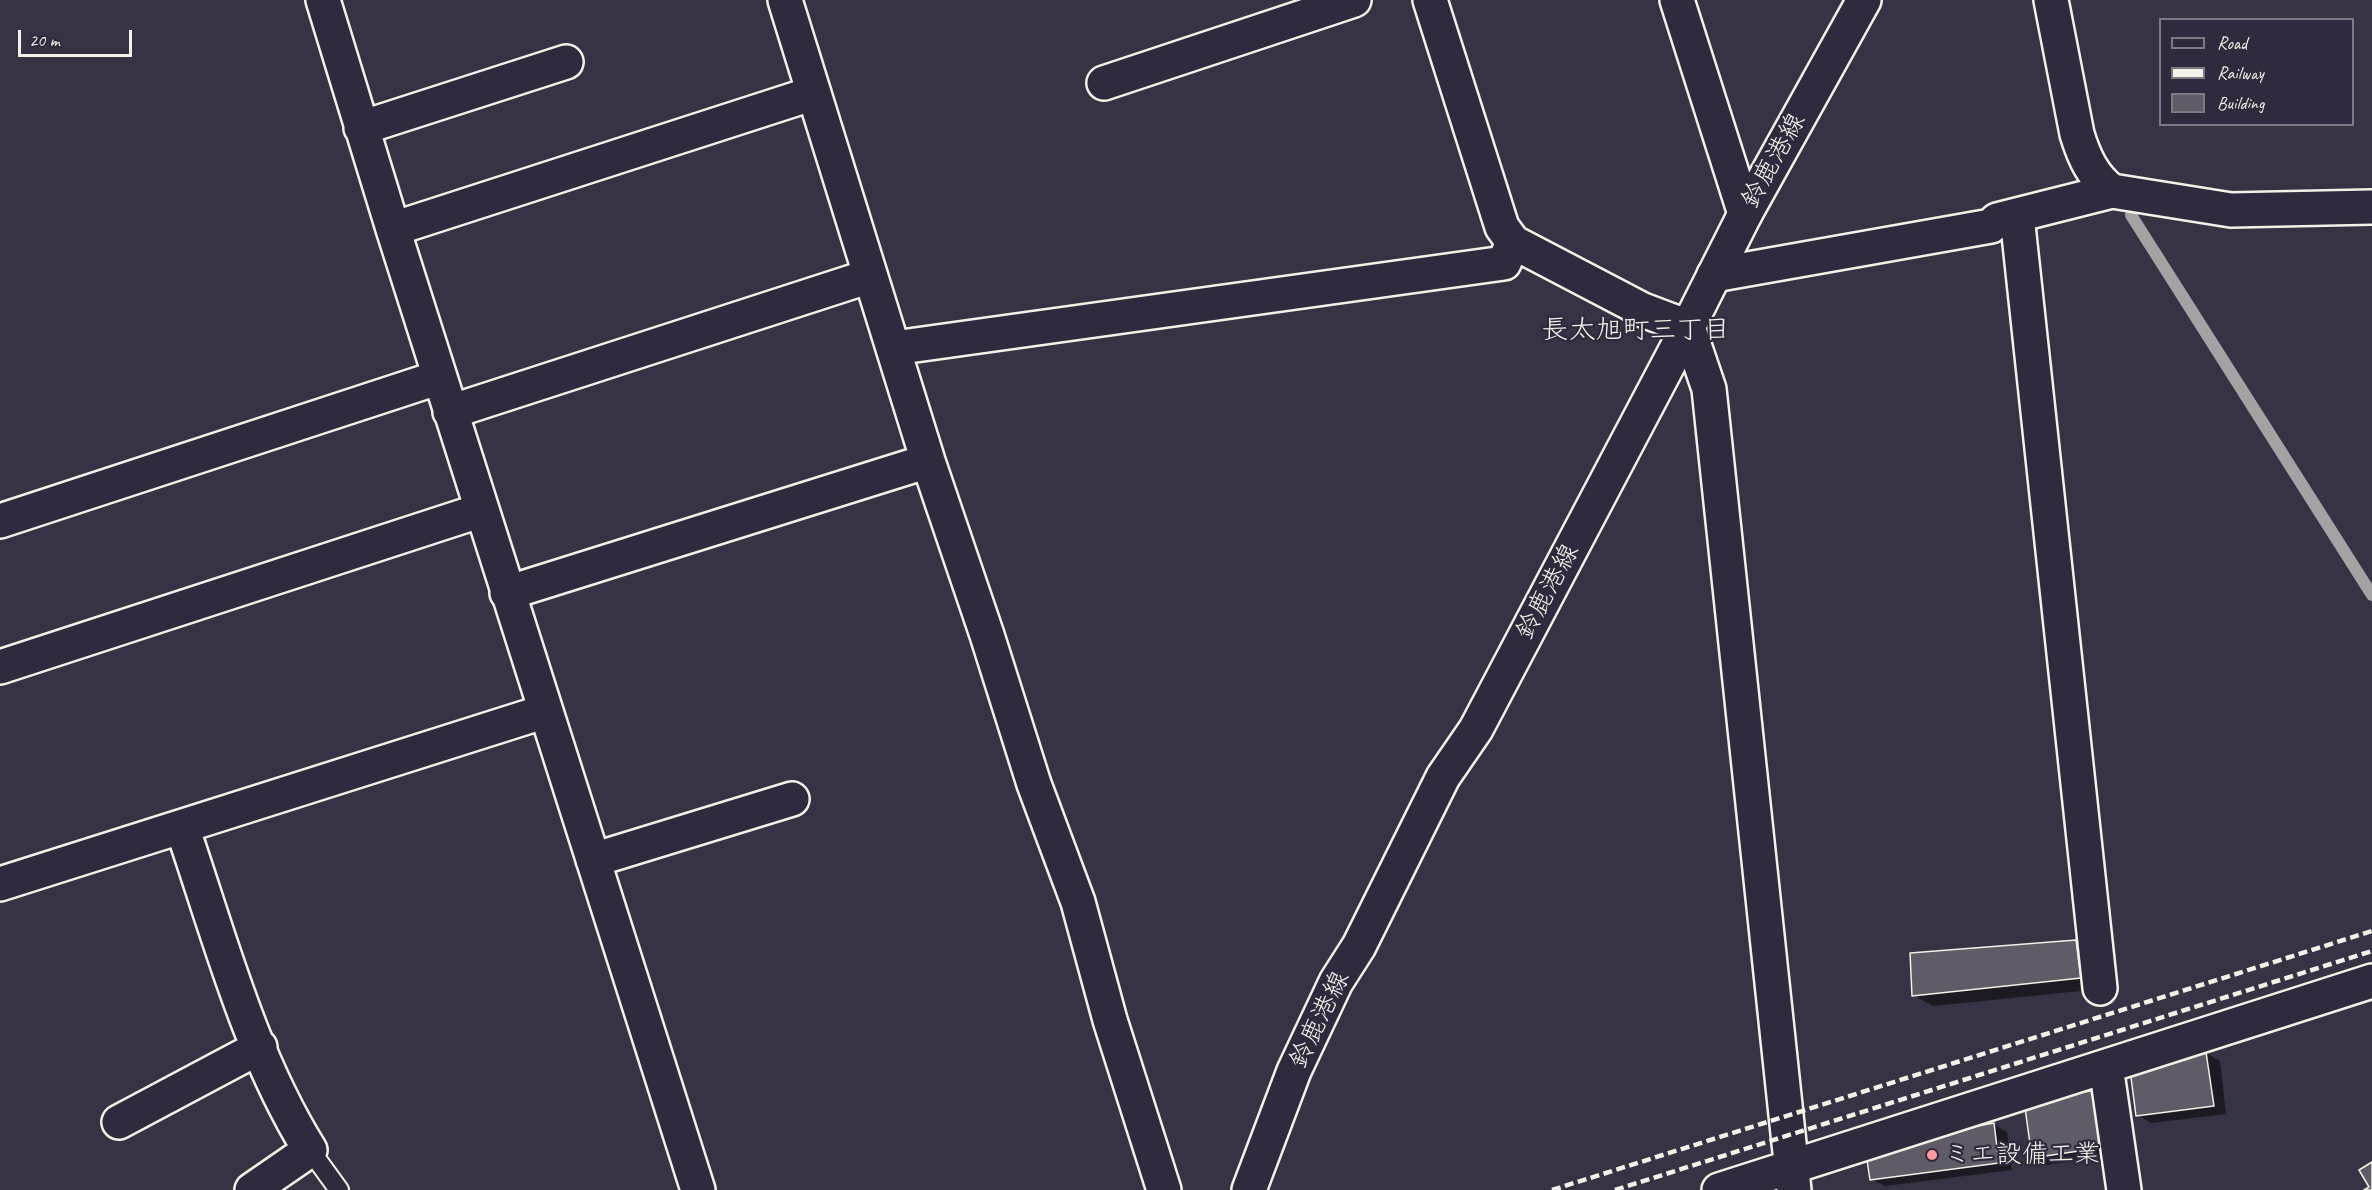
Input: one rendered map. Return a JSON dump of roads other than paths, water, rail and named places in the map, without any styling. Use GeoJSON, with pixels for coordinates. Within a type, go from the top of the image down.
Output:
{"type":"FeatureCollection","features":[{"type":"Feature","properties":{"kind":"street"},"geometry":{"type":"LineString","coordinates":[[323,0],[507,593],[698,1190]]}},
{"type":"Feature","properties":{"kind":"street"},"geometry":{"type":"LineString","coordinates":[[785,0],[928,461],[987,635],[1034,784],[1078,902],[1110,1020],[1164,1190]]}},
{"type":"Feature","properties":{"kind":"street"},"geometry":{"type":"LineString","coordinates":[[1104,83],[1354,0]]}},
{"type":"Feature","properties":{"kind":"street"},"geometry":{"type":"LineString","coordinates":[[1430,0],[1502,227],[1513,242],[1643,310],[1688,327],[1709,389],[1792,1179]]}},
{"type":"Feature","properties":{"kind":"street"},"geometry":{"type":"LineString","coordinates":[[1677,0],[1745,214]]}},
{"type":"Feature","properties":{"kind":"street","name":"鈴鹿港線"},"geometry":{"type":"LineString","coordinates":[[1249,1190],[1294,1071],[1336,982],[1359,946],[1443,777],[1476,729],[1745,214],[1864,0]]}},
{"type":"Feature","properties":{"kind":"street"},"geometry":{"type":"LineString","coordinates":[[2051,0],[2077,134],[2084,154],[2100,182],[2112,191]]}},
{"type":"Feature","properties":{"kind":"street"},"geometry":{"type":"LineString","coordinates":[[361,128],[566,62]]}},
{"type":"Feature","properties":{"kind":"street"},"geometry":{"type":"LineString","coordinates":[[393,229],[814,93]]}},
{"type":"Feature","properties":{"kind":"street"},"geometry":{"type":"LineString","coordinates":[[1714,275],[1992,226],[1997,220],[2112,191],[2231,210],[2372,207]]}},
{"type":"Feature","properties":{"kind":"street"},"geometry":{"type":"LineString","coordinates":[[2017,216],[2100,988]]}},
{"type":"Feature","properties":{"kind":"street"},"geometry":{"type":"LineString","coordinates":[[894,348],[1504,262],[1513,242]]}},
{"type":"Feature","properties":{"kind":"street"},"geometry":{"type":"LineString","coordinates":[[450,412],[870,276]]}},
{"type":"Feature","properties":{"kind":"street"},"geometry":{"type":"LineString","coordinates":[[0,521],[440,377]]}},
{"type":"Feature","properties":{"kind":"street"},"geometry":{"type":"LineString","coordinates":[[507,593],[928,461]]}},
{"type":"Feature","properties":{"kind":"street"},"geometry":{"type":"LineString","coordinates":[[0,667],[482,510]]}},
{"type":"Feature","properties":{"kind":"street"},"geometry":{"type":"LineString","coordinates":[[0,884],[546,711]]}},
{"type":"Feature","properties":{"kind":"street"},"geometry":{"type":"LineString","coordinates":[[593,860],[792,799]]}},
{"type":"Feature","properties":{"kind":"street"},"geometry":{"type":"LineString","coordinates":[[182,826],[260,1047],[293,1122],[310,1150],[252,1190]]}},
{"type":"Feature","properties":{"kind":"street"},"geometry":{"type":"LineString","coordinates":[[1719,1190],[1792,1179],[2106,1066],[2372,981]]}},
{"type":"Feature","properties":{"kind":"street"},"geometry":{"type":"LineString","coordinates":[[119,1122],[260,1047]]}},
{"type":"Feature","properties":{"kind":"street"},"geometry":{"type":"LineString","coordinates":[[2106,1066],[2124,1190]]}},
{"type":"Feature","properties":{"kind":"lane"},"geometry":{"type":"LineString","coordinates":[[310,1150],[339,1190]]}},
{"type":"Feature","properties":{"kind":"waterway"},"geometry":{"type":"LineString","coordinates":[[2131,215],[2372,595]]}},
{"type":"Feature","properties":{"kind":"railway"},"geometry":{"type":"LineString","coordinates":[[1552,1190],[2372,931]]}},
{"type":"Feature","properties":{"kind":"railway"},"geometry":{"type":"LineString","coordinates":[[1615,1190],[2372,951]]}},
{"type":"Feature","properties":{"kind":"place","name":"ミエ設備工業"},"geometry":{"type":"Point","coordinates":[1932,1155]}},
{"type":"Feature","properties":{"kind":"district","name":"長太旭町三丁目"},"geometry":{"type":"Point","coordinates":[1636,331]}}]}
